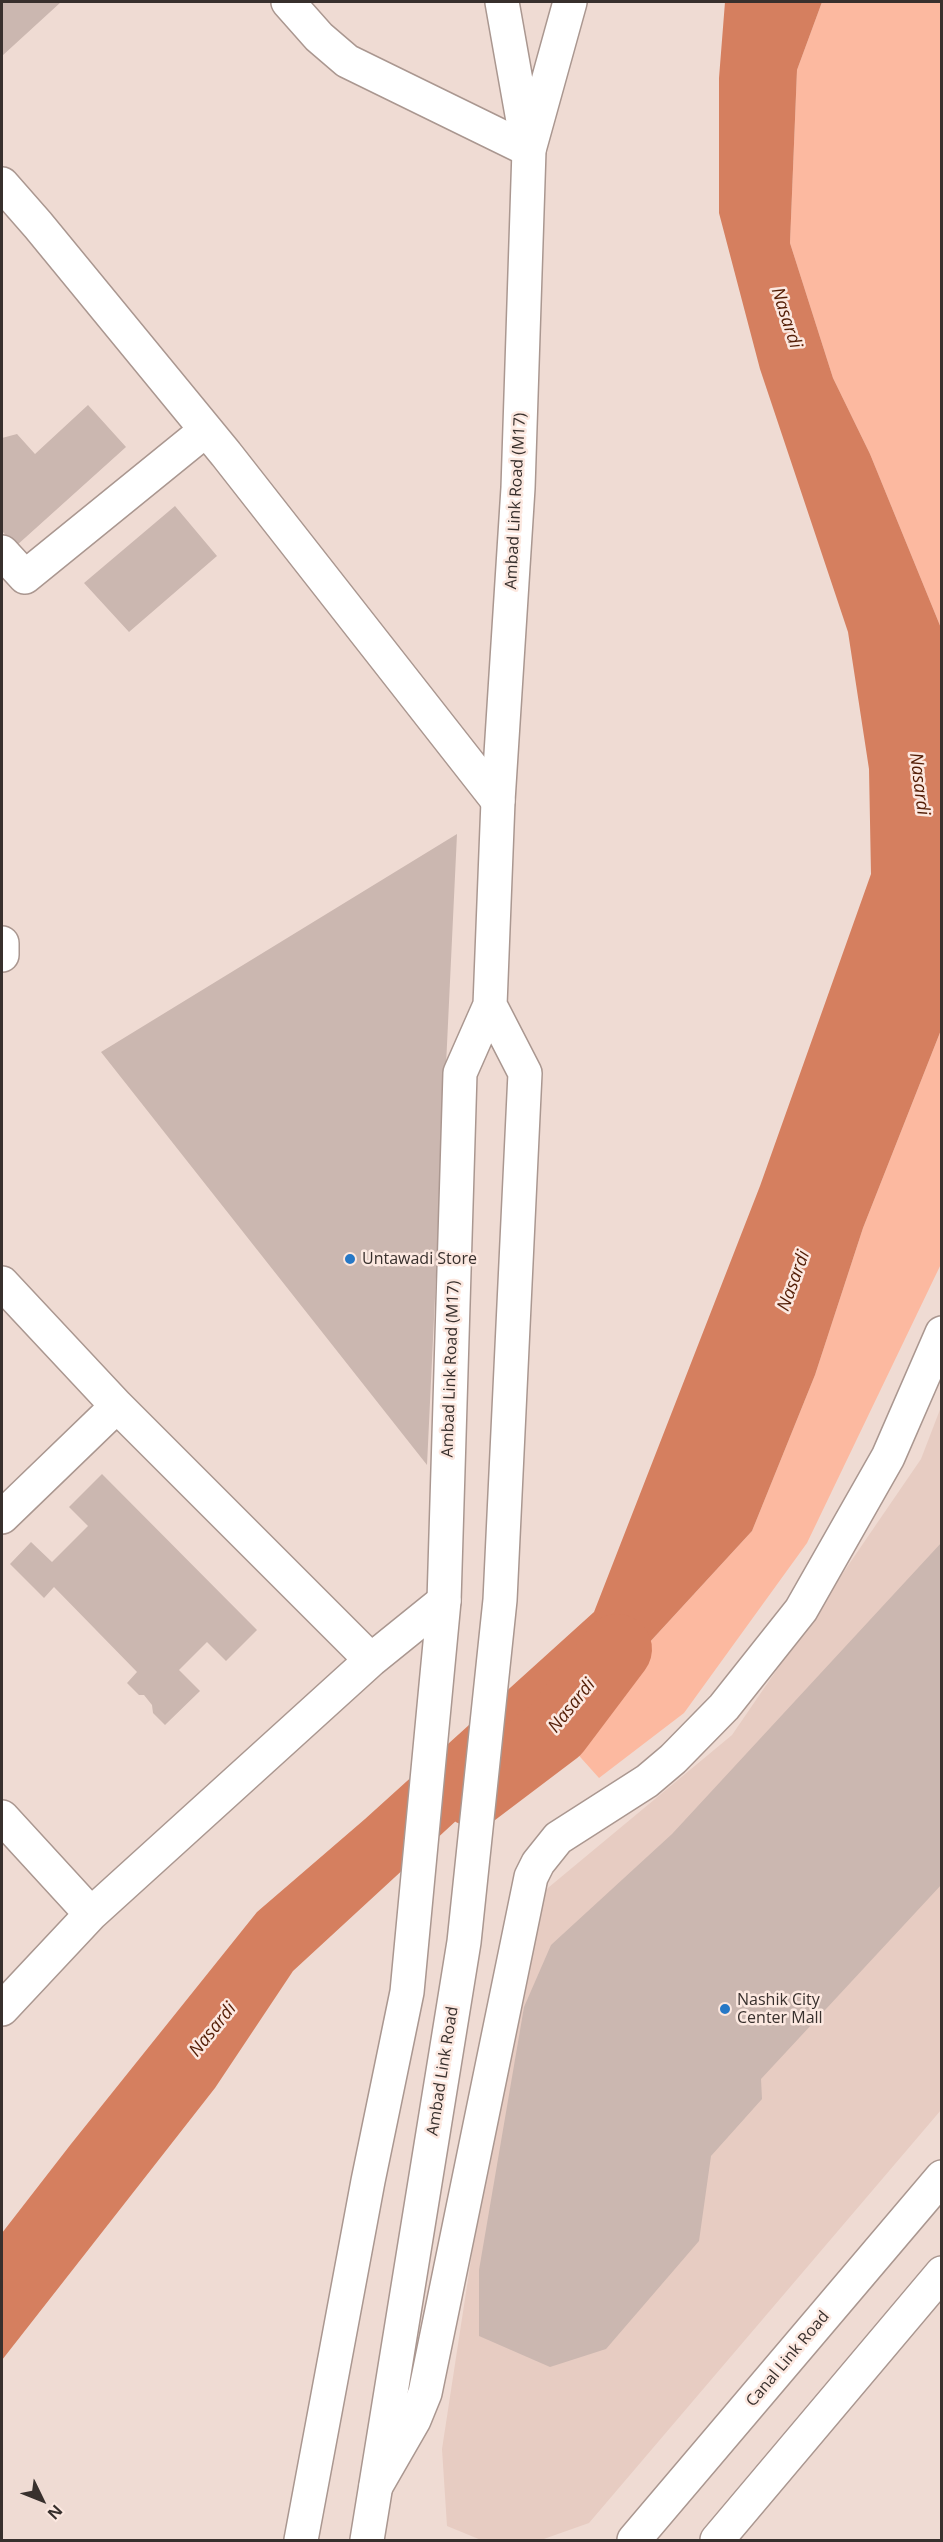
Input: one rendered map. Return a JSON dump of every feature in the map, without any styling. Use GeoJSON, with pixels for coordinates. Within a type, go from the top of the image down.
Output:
{"type":"FeatureCollection","features":[{"type":"Feature","properties":{"kind":"main road"},"geometry":{"type":"LineString","coordinates":[[288,2],[319,37],[347,61],[529,150]]}},
{"type":"Feature","properties":{"kind":"main road"},"geometry":{"type":"LineString","coordinates":[[502,2],[529,150]]}},
{"type":"Feature","properties":{"kind":"main road","name":"Ambad Link Road (M17)"},"geometry":{"type":"LineString","coordinates":[[301,2541],[406,1992],[444,1601],[460,1073],[490,1005],[498,801],[518,488],[529,150],[570,2]]}},
{"type":"Feature","properties":{"kind":"main road"},"geometry":{"type":"LineString","coordinates":[[2,184],[206,430],[498,801]]}},
{"type":"Feature","properties":{"kind":"main road"},"geometry":{"type":"LineString","coordinates":[[2,552],[25,577],[206,430]]}},
{"type":"Feature","properties":{"kind":"main road"},"geometry":{"type":"LineString","coordinates":[[2,943],[2,955]]}},
{"type":"Feature","properties":{"kind":"main road","name":"Ambad Link Road (M17)"},"geometry":{"type":"LineString","coordinates":[[490,1005],[525,1073],[500,1600]]}},
{"type":"Feature","properties":{"kind":"main road"},"geometry":{"type":"LineString","coordinates":[[2,1283],[117,1406],[371,1660]]}},
{"type":"Feature","properties":{"kind":"main road"},"geometry":{"type":"LineString","coordinates":[[375,2487],[414,2420],[425,2392],[534,1870],[558,1838],[647,1781],[673,1759],[724,1707],[801,1610],[888,1457],[942,1333]]}},
{"type":"Feature","properties":{"kind":"main road"},"geometry":{"type":"LineString","coordinates":[[2,1517],[117,1406]]}},
{"type":"Feature","properties":{"kind":"main road","name":"Ambad Link Road"},"geometry":{"type":"LineString","coordinates":[[367,2541],[464,1942],[500,1600]]}},
{"type":"Feature","properties":{"kind":"main road"},"geometry":{"type":"LineString","coordinates":[[2,2009],[91,1914],[371,1660],[444,1601]]}},
{"type":"Feature","properties":{"kind":"main road"},"geometry":{"type":"LineString","coordinates":[[2,1818],[91,1914]]}},
{"type":"Feature","properties":{"kind":"main road","name":"Canal Link Road"},"geometry":{"type":"LineString","coordinates":[[634,2541],[942,2177]]}},
{"type":"Feature","properties":{"kind":"main road"},"geometry":{"type":"LineString","coordinates":[[717,2541],[942,2272]]}},
{"type":"Feature","properties":{"kind":"main road"},"geometry":{"type":"LineString","coordinates":[[400,2334],[436,2337]]}},
{"type":"Feature","properties":{"kind":"shaded area"},"geometry":{"type":"Polygon","coordinates":[[[822,2],[941,2],[941,628],[870,454],[833,378],[790,243],[797,70],[822,2]]]}},
{"type":"Feature","properties":{"kind":"shaded area"},"geometry":{"type":"Polygon","coordinates":[[[941,1030],[941,1264],[807,1543],[684,1713],[599,1778],[556,1730],[648,1644],[752,1531],[815,1375],[863,1228],[941,1030]]]}},
{"type":"Feature","properties":{"kind":"shaded area","name":"Nashik City Center Mall"},"geometry":{"type":"Polygon","coordinates":[[[941,1407],[941,2110],[589,2523],[541,2540],[481,2540],[447,2526],[442,2449],[525,1907],[732,1735],[921,1459],[941,1407]]]}},
{"type":"Feature","properties":{"kind":"water"},"geometry":{"type":"Polygon","coordinates":[[[725,2],[822,2],[797,70],[790,243],[833,378],[870,454],[941,628],[941,1030],[863,1228],[815,1375],[752,1531],[648,1644],[293,1971],[215,2088],[2,2360],[2,2233],[71,2144],[257,1912],[365,1819],[594,1612],[760,1186],[871,874],[869,769],[848,632],[760,369],[719,213],[719,78],[725,2]]]}},
{"type":"Feature","properties":{"kind":"building"},"geometry":{"type":"Polygon","coordinates":[[[2,2],[61,2],[2,56],[2,2]]]}},
{"type":"Feature","properties":{"kind":"building"},"geometry":{"type":"Polygon","coordinates":[[[88,405],[126,447],[16,546],[2,531],[2,438],[17,434],[35,454],[88,405]]]}},
{"type":"Feature","properties":{"kind":"building"},"geometry":{"type":"Polygon","coordinates":[[[175,506],[217,556],[129,632],[84,583],[175,506]]]}},
{"type":"Feature","properties":{"kind":"building","name":"Untawadi Store"},"geometry":{"type":"Polygon","coordinates":[[[457,834],[427,1465],[101,1052],[457,834]]]}},
{"type":"Feature","properties":{"kind":"building"},"geometry":{"type":"Polygon","coordinates":[[[102,1474],[257,1630],[226,1661],[207,1642],[179,1670],[200,1691],[165,1725],[153,1713],[152,1705],[144,1695],[139,1695],[127,1683],[137,1672],[54,1587],[44,1598],[10,1564],[31,1542],[52,1562],[88,1526],[69,1507],[102,1474]]]}},
{"type":"Feature","properties":{"kind":"building"},"geometry":{"type":"Polygon","coordinates":[[[942,1542],[942,1884],[761,2079],[762,2099],[711,2156],[699,2241],[606,2349],[550,2367],[479,2336],[479,2270],[524,2007],[551,1945],[672,1834],[942,1542]]]}},
{"type":"Feature","properties":{"kind":"waterway","name":"Nasardi"},"geometry":{"type":"LineString","coordinates":[[474,1792],[556,1730],[617,1649]]}},
{"type":"Feature","properties":{"kind":"place","name":"Untawadi Store"},"geometry":{"type":"Point","coordinates":[350,1259]}},
{"type":"Feature","properties":{"kind":"place","name":"Nashik City Center Mall"},"geometry":{"type":"Point","coordinates":[725,2009]}}]}
